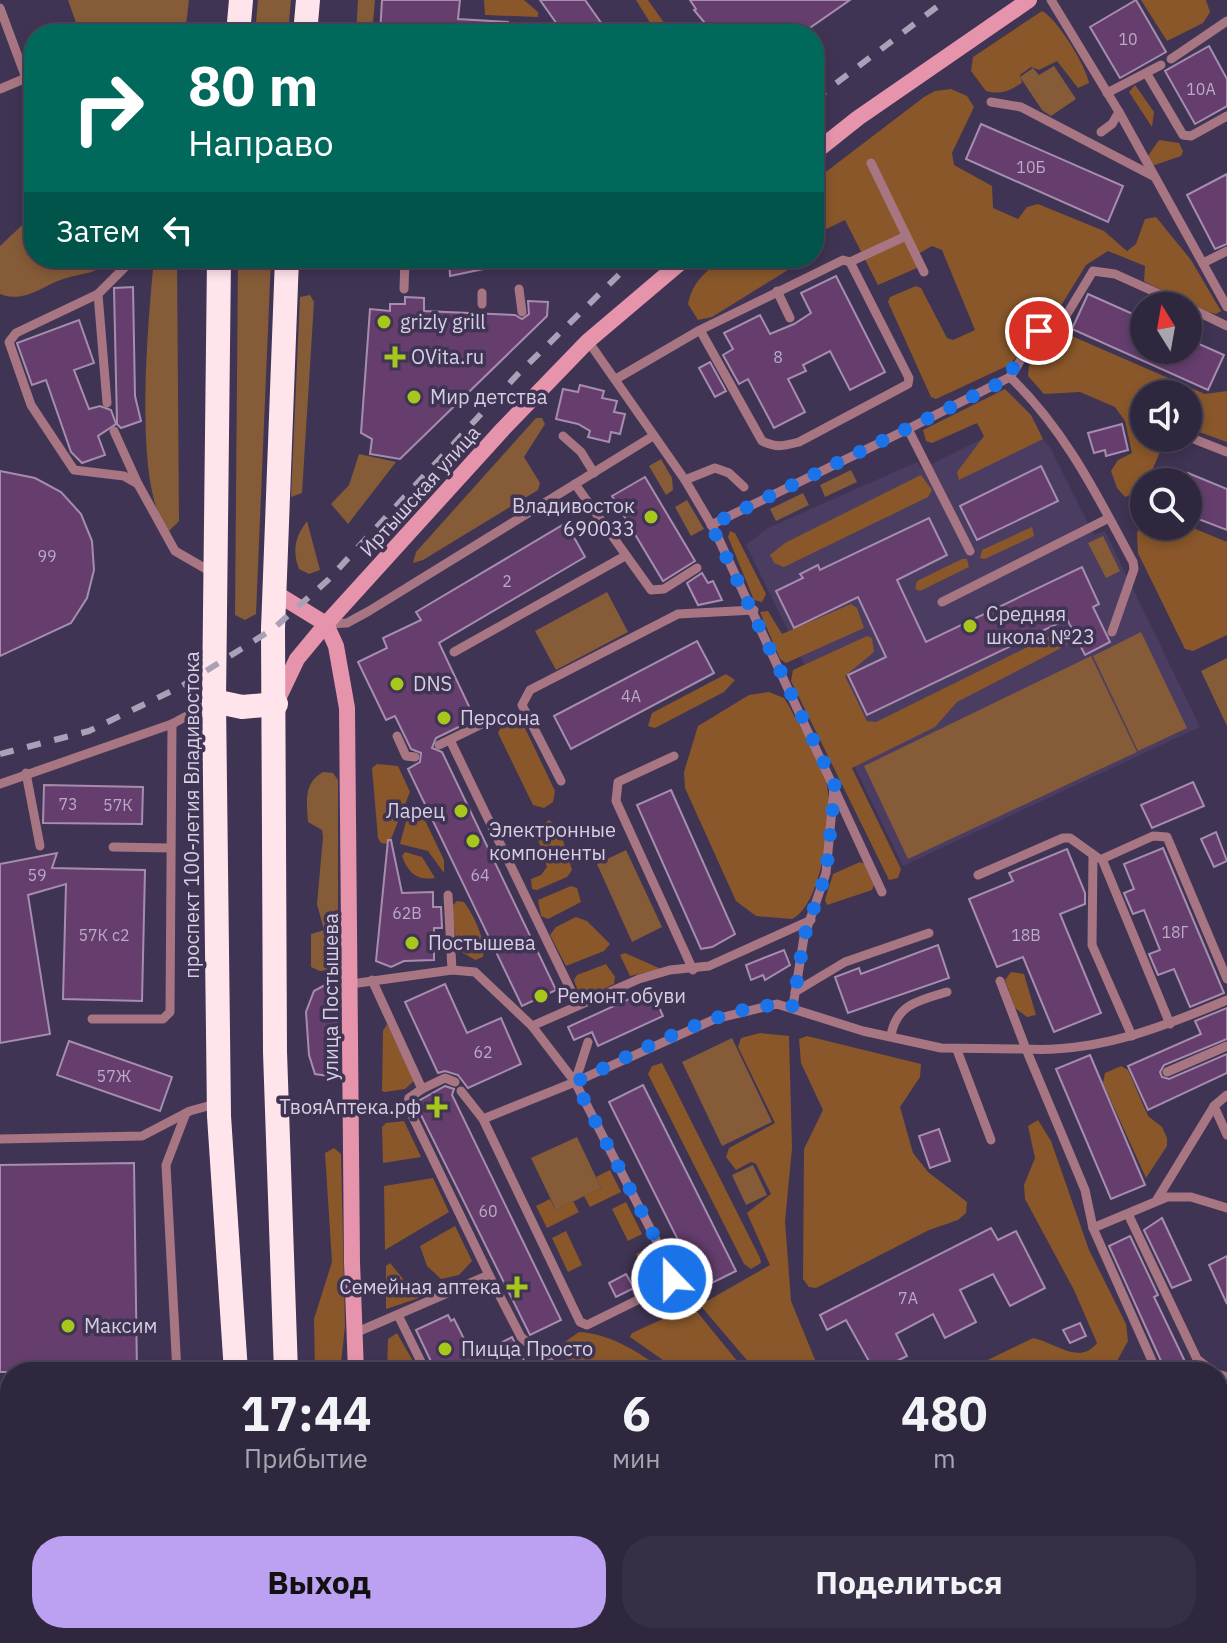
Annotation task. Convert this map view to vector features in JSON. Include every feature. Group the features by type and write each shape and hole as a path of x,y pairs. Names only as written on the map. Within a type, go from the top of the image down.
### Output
{"highway":[{"path":"239,24 241,0"},
{"path":"306,24 308,0"},
{"name":"проспект 100-летия Владивостока","path":"219,268 214,701 219,1104 235,1362"},
{"path":"286,1362 275,1052 274,592 287,268"},
{"path":"214,701 242,707 276,704"}],"main road":[{"path":"824,145 858,118 1029,0"},
{"name":"Иртышская улица","path":"276,704 297,659 326,624 588,341 674,268"},
{"path":"274,592 326,624"},
{"name":"улица Постышева","path":"326,624 336,646 347,708 356,1362"}],"lane":[{"path":"1051,0 1119,112 1227,307"},
{"path":"0,8 24,62"},
{"path":"1171,59 1227,21"},
{"path":"1107,93 1161,65"},
{"path":"1147,74 1183,135 1191,136 1227,116"},
{"path":"0,89 24,79"},
{"path":"991,102 1021,107 1153,176"},
{"path":"1101,132 1112,124 1119,112"},
{"path":"871,163 924,272"},
{"path":"824,267 834,262 850,262 906,236"},
{"path":"1203,263 1227,251"},
{"path":"700,330 762,441 781,447 799,442 908,384 850,262"},
{"path":"124,268 98,294 16,333 9,342 31,405 74,470 124,476 138,484"},
{"path":"404,289 405,268"},
{"path":"616,379 700,330 822,268"},
{"path":"711,525 1010,377 1039,331 1067,314 1093,271 1115,274 1154,292"},
{"path":"519,289 522,312"},
{"path":"777,291 790,318"},
{"path":"482,293 482,304"},
{"path":"98,294 107,403"},
{"path":"1202,314 1227,326"},
{"path":"588,341 685,480 711,525 754,610 882,892"},
{"path":"1010,377 1053,423 1109,518 1134,569 1112,632"},
{"path":"908,429 970,551"},
{"path":"114,431 138,484 175,551 216,575"},
{"path":"563,436 581,452 594,473"},
{"path":"326,624 347,623 369,611 653,436"},
{"path":"1202,442 1227,452"},
{"path":"685,480 715,468 729,473 744,487"},
{"path":"575,484 645,584 655,592 697,568"},
{"path":"942,602 1109,518"},
{"path":"454,652 625,556"},
{"path":"561,781 522,705 530,690 678,614 754,610"},
{"path":"0,784 172,724 214,701"},
{"path":"439,745 488,721"},
{"path":"92,1019 163,1019 170,1012 172,724"},
{"path":"397,736 406,756 415,757"},
{"path":"450,740 578,1005"},
{"path":"674,756 618,782 615,790 616,801 693,970"},
{"path":"26,773 40,846"},
{"path":"793,1006 804,937 826,873 835,786"},
{"path":"1097,857 1153,836 1167,837 1227,979"},
{"path":"978,875 1063,838 1076,842 1097,857 1170,1024"},
{"path":"113,847 170,848"},
{"path":"1097,857 1092,945 1132,1036"},
{"path":"448,895 452,970"},
{"path":"532,1026 660,973 693,970 811,920"},
{"path":"795,992 845,962 929,933"},
{"path":"351,984 452,970 475,972 532,1026 575,1082 673,1273 670,1284 593,1324 580,1322 483,1119 461,1091"},
{"path":"372,980 422,1089"},
{"path":"1000,981 1085,1190 1093,1228 1153,1362"},
{"path":"891,1036 900,1012 909,1005 947,992"},
{"path":"483,1119 738,1010 777,1004 793,1006 838,1024 957,1050 1026,1049 1074,1048 1132,1036 1227,1000"},
{"path":"575,1082 588,1042"},
{"path":"1167,1072 1227,1046"},
{"path":"957,1050 991,1140"},
{"path":"455,1082 445,1078 422,1089 409,1098 407,1105 521,1337 550,1362"},
{"path":"1156,1201 1214,1106 1227,1095"},
{"path":"0,1139 142,1136 186,1113 219,1104"},
{"path":"1214,1106 1227,1135"},
{"path":"176,1362 166,1165 186,1113"},
{"path":"1093,1228 1129,1216 1156,1201 1187,1197 1227,1208"},
{"path":"1129,1216 1201,1362"},
{"path":"355,1333 489,1275"},
{"path":"398,1315 421,1362"}],"shaded area":[{"path":"68,0 189,0 186,24 76,24"},
{"path":"258,0 291,0 289,24 256,24"},
{"path":"358,0 375,0 373,24 357,24"},
{"path":"484,0 524,0 538,12 538,17 485,15"},
{"path":"636,0 648,0 665,24 651,24"},
{"path":"1141,0 1206,0 1210,12 1203,23 1167,41"},
{"path":"1042,11 1070,43 1089,83 1078,88 1057,61 1039,70 1031,67 1020,75 1022,83 1009,90 996,93 986,91 971,71 973,57"},
{"path":"1054,66 1076,99 1051,116 1042,110 1020,77 1033,68 1039,75"},
{"path":"1135,85 1154,112 1152,127 1129,92"},
{"path":"951,89 967,96 974,107 952,153 954,165 992,186 993,208 1018,219 1027,207 1038,204 1104,231 1127,251 1136,244 1145,219 1156,217 1191,260 1221,311 1216,314 1202,309 1202,292 1166,292 1149,284 1144,281 1145,266 1108,251 1086,265 1059,309 1035,323 1017,357 1007,366 936,399 931,397 888,302 890,297 916,286 921,288 947,338 953,340 975,330 942,250 932,246 916,255 917,268 878,285 845,220 824,230 824,173 935,91"},
{"path":"1159,140 1179,143 1183,151 1181,156 1152,166 1148,156"},
{"path":"24,223 24,268 99,268 26,295 0,294 0,246"},
{"path":"153,268 177,268 179,521 169,531 157,510 150,479 146,442 147,358"},
{"path":"238,268 271,268 256,614 245,620 235,615"},
{"path":"711,268 791,268 712,317 698,320 688,304 700,278"},
{"path":"310,295 314,302 302,493 291,497 300,297"},
{"path":"1058,330 1130,364 1173,380 1130,380 1130,444 1125,421 1115,407 1080,392 1044,394 1028,376 1029,365 1046,334"},
{"path":"1005,389 1031,415 1043,439 959,480 957,472 984,436 977,423 932,443 926,441 923,430"},
{"path":"1227,391 1227,442 1202,433 1202,393"},
{"name":"Средняя школа №23","path":"1026,417 1051,449 1094,535 1105,531 1200,727 903,866 746,545 768,528 917,462 922,469"},
{"path":"536,418 542,418 545,424 524,457 540,483 538,490 423,560 413,563 416,552"},
{"path":"1160,452 1153,468 1130,468 1130,495 1125,497 1117,488 1111,471 1118,460 1132,453"},
{"path":"359,454 396,462 348,524 331,504 349,485"},
{"path":"661,459 672,478 673,490 666,495 649,466"},
{"path":"851,470 857,482 825,497 820,485"},
{"path":"921,475 932,490 928,497 784,567 774,563 770,555 785,543"},
{"path":"803,493 809,505 776,521 770,509"},
{"path":"687,500 704,529 691,536 675,507"},
{"path":"307,521 320,570 309,574 299,569 295,550 297,538"},
{"path":"1032,527 1034,536 985,559 980,558 982,550"},
{"path":"730,531 735,533 766,594 762,602 754,600 728,537"},
{"path":"1202,532 1227,542 1227,635 1193,651 1185,649 1138,553 1137,540 1202,540"},
{"path":"1103,536 1120,571 1106,578 1088,543"},
{"path":"967,559 969,567 920,591 915,589 917,581"},
{"path":"607,592 628,632 556,670 535,631"},
{"path":"851,604 857,608 864,628 786,663 780,659 760,612 768,611 782,634"},
{"path":"1060,631 1065,634 1067,645 957,702 935,727 852,768 901,869 898,878 889,880 791,681 793,670 867,636 872,638 874,652 845,676 867,721 876,722"},
{"path":"1141,632 1187,728 1138,751 1093,656"},
{"path":"1091,656 1137,752 908,859 864,766"},
{"path":"1227,658 1227,726 1201,671"},
{"path":"726,674 735,680 724,692 655,728 648,726 652,713"},
{"path":"769,692 784,698 816,755 827,786 828,818 818,879 802,911 792,919 756,916 736,901 685,788 684,772 698,726 749,695"},
{"path":"516,719 523,724 555,791 553,802 544,808 533,805 498,733 503,723"},
{"path":"377,764 398,766 410,792 389,844 381,843 378,838 372,768"},
{"path":"323,772 333,773 338,780 338,958 333,970 320,971 311,967 311,934 324,930 317,904 323,837 322,830 308,822 307,800 309,787"},
{"path":"415,808 420,810 444,860 444,873 428,851 400,844 408,814"},
{"path":"549,820 559,827 572,870 567,877 537,890 532,889 531,879 541,875 547,867 535,830"},
{"path":"626,850 662,927 632,942 597,864"},
{"path":"405,852 422,857 435,878 414,874 402,856"},
{"path":"860,862 865,864 874,885 872,890 827,905 825,900 833,874"},
{"path":"571,886 577,888 581,902 548,919 541,916 538,900"},
{"path":"457,901 464,902 475,921 483,944 483,957 475,960 457,949 452,906"},
{"path":"576,917 587,921 610,944 604,951 566,966 550,935 556,927"},
{"path":"625,953 660,969 630,976 620,955"},
{"path":"606,964 615,977 614,984 588,996 579,994 574,980 577,975"},
{"path":"1011,972 1024,974 1036,1015 1027,1017 1015,1008 1005,980"},
{"path":"387,1024 414,1081 405,1089 385,1092 382,1091 383,1031"},
{"path":"760,1033 789,1036 792,1148 785,1221 791,1301 816,1362 748,1362 700,1305 770,1265 747,1213 771,1194 756,1164 751,1162 736,1170 726,1157 729,1148 775,1123 738,1047 741,1038"},
{"path":"807,1036 921,1064 920,1077 900,1107 913,1153 928,1172 967,1202 966,1213 958,1220 929,1230 816,1288 809,1287 803,1279 804,1149 823,1110 801,1063 799,1039"},
{"path":"732,1038 772,1122 722,1146 682,1062"},
{"path":"662,1063 760,1258 761,1263 751,1269 744,1264 648,1074 652,1066"},
{"path":"1121,1066 1128,1070 1148,1116 1162,1127 1167,1138 1167,1146 1146,1178 1103,1083 1105,1073"},
{"path":"1038,1120 1051,1141 1089,1250 1126,1324 1128,1341 1116,1362 984,1362 1033,1338 1075,1353 1090,1350 1097,1343 1074,1290 1025,1199 1024,1185 1035,1158 1028,1126"},
{"path":"404,1121 421,1157 383,1163 382,1127 386,1123"},
{"path":"577,1137 601,1188 556,1210 531,1158"},
{"path":"334,1148 341,1154 345,1326 341,1362 315,1362 314,1319 332,1262 325,1153"},
{"path":"753,1165 767,1195 746,1205 732,1175"},
{"path":"610,1170 621,1192 590,1207 584,1196 601,1188 596,1177"},
{"path":"433,1178 449,1212 385,1250 384,1186"},
{"path":"550,1199 556,1210 573,1201 579,1212 547,1228 536,1206"},
{"path":"626,1202 642,1234 628,1241 612,1209"},
{"path":"455,1226 472,1261 459,1275 441,1279 427,1266 420,1246"},
{"path":"566,1231 582,1265 568,1272 552,1238"},
{"path":"649,1247 665,1277 652,1283 636,1254"},
{"path":"390,1263 419,1298 386,1309 386,1266"},
{"path":"691,1306 738,1362 666,1362 630,1337 632,1333"},
{"path":"579,1332 603,1336 651,1362 570,1362 555,1349"},
{"path":"397,1333 413,1362 387,1362 388,1339"}],"building":[{"path":"382,0 460,0 458,19 508,22 508,24 381,24"},
{"path":"540,0 585,0 602,24 557,24"},
{"path":"690,0 850,0 815,24 706,24"},
{"path":"1136,0 1166,52 1120,78 1090,27"},
{"path":"1209,46 1227,79 1227,106 1195,124 1165,71"},
{"path":"981,124 1123,186 1108,222 966,159"},
{"path":"1227,174 1227,244 1215,249 1187,195"},
{"path":"450,268 489,268 450,276"},
{"path":"836,276 885,372 850,390 830,351 803,365 806,371 788,379 805,412 774,428 748,379 739,384 723,355 733,349 724,333 760,315 770,334 794,324 811,313 801,293"},
{"path":"133,287 135,396 141,421 121,428 117,424 114,288"},
{"path":"1088,294 1130,313 1130,355 1072,329"},
{"name":"Мир детства","path":"405,297 424,298 424,311 515,315 522,319 529,314 528,301 548,302 547,316 400,459 370,454 372,439 361,433 370,309 390,311 390,304 405,304"},
{"path":"79,320 94,363 74,370 89,409 100,406 111,410 116,424 98,436 105,455 82,463 71,452 46,380 32,385 17,343"},
{"path":"1202,345 1224,355 1208,390 1202,387 1202,380 1186,380 1150,364 1202,364"},
{"path":"710,362 726,391 715,397 699,368"},
{"path":"580,385 604,391 602,398 617,401 614,412 625,414 620,434 611,432 609,442 588,437 590,431 578,424 556,419 563,389 578,392"},
{"path":"1122,424 1128,450 1106,456 1105,450 1094,453 1088,433"},
{"path":"1041,466 1058,501 977,540 960,506"},
{"path":"0,471 35,478 61,492 81,514 92,541 94,570 87,598 71,623 0,656"},
{"path":"645,477 695,561 663,581 612,496"},
{"path":"1202,479 1227,489 1227,530 1202,520"},
{"path":"929,518 947,555 897,580 926,642 1082,567 1099,604 1093,607 1110,642 1085,655 1067,619 867,715 848,675 886,657 858,597 794,628 776,591 803,578 800,574 818,565 820,570"},
{"path":"566,523 585,557 439,643 475,719 436,738 432,748 442,752 556,990 522,1006 408,769 420,762 421,753 411,749 395,716 386,720 358,662 387,648 383,638 421,620 416,612"},
{"path":"702,573 708,583 713,581 722,600 698,605 687,583"},
{"path":"697,641 714,673 571,749 554,716"},
{"path":"1193,782 1204,806 1152,828 1141,805"},
{"path":"44,785 143,787 142,824 43,823"},
{"path":"671,790 735,934 712,947 701,949 637,805"},
{"path":"1216,832 1227,861 1214,867 1201,839"},
{"path":"388,840 391,840 402,893 433,892 433,907 441,907 442,928 434,928 434,960 404,961 391,967 376,961"},
{"path":"1163,848 1224,993 1190,1007 1174,969 1158,975 1149,954 1160,950 1144,910 1133,914 1124,893 1134,889 1124,864"},
{"path":"1067,849 1085,893 1085,904 1060,914 1101,1013 1054,1032 1023,957 997,967 969,899 1013,881 1009,873"},
{"path":"57,853 52,868 145,870 142,1001 63,999 66,884 28,895 50,1034 0,1043 0,864"},
{"path":"938,945 949,978 848,1013 835,977 859,968 861,974"},
{"path":"784,950 790,965 765,980 763,975 751,980 746,965"},
{"path":"336,979 336,1077 315,1074 309,1055 306,1012 314,991"},
{"path":"445,984 467,1033 501,1018 521,1064 468,1088 458,1075 445,1071 438,1073 405,1002"},
{"path":"651,989 663,1016 598,1046 592,1032 574,1040 568,1027"},
{"path":"1227,1008 1227,1039 1164,1065 1160,1072 1162,1077 1169,1079 1227,1054 1227,1073 1148,1110 1128,1066 1201,1034 1195,1021"},
{"path":"69,1041 172,1077 160,1111 57,1075"},
{"path":"1090,1055 1145,1185 1111,1199 1056,1069"},
{"path":"643,1085 736,1271 702,1288 609,1102"},
{"path":"445,1086 454,1089 452,1095 561,1320 530,1335 415,1103"},
{"path":"939,1129 950,1161 930,1168 919,1136"},
{"name":"Максим","path":"134,1163 137,1362 0,1362 0,1165"},
{"path":"1162,1218 1191,1280 1172,1288 1144,1230"},
{"path":"991,1228 998,1240 1016,1231 1045,1288 1010,1306 993,1274 960,1290 976,1322 945,1338 933,1314 896,1334 907,1356 895,1362 869,1362 846,1320 827,1330 820,1315"},
{"path":"1130,1236 1158,1295 1154,1297 1185,1362 1161,1362 1109,1246"},
{"path":"1227,1256 1227,1304 1209,1265"},
{"path":"626,1274 634,1288 616,1297 609,1283"},
{"path":"448,1315 451,1321 454,1319 473,1357 512,1337 525,1362 431,1362 416,1330"},
{"path":"1080,1323 1086,1336 1070,1343 1063,1330"}],"railway":[{"path":"824,92 946,0"},
{"path":"0,754 89,731 182,686 273,629 328,580 517,375 626,268"}],"place":[{"name":"grizly grill","path":"384,322"},
{"name":"OVita.ru","path":"395,357"},
{"name":"Мир детства","path":"414,397"},
{"name":"Владивосток 690033","path":"651,517"},
{"name":"Средняя школа №23","path":"970,626"},
{"name":"DNS","path":"397,684"},
{"name":"Персона","path":"444,718"},
{"name":"Ларец","path":"461,811"},
{"name":"Электронные компоненты","path":"473,841"},
{"name":"Постышева","path":"412,943"},
{"name":"Ремонт обуви","path":"541,996"},
{"name":"ТвояАптека.рф","path":"437,1107"},
{"name":"Семейная аптека","path":"517,1287"},
{"name":"Максим","path":"68,1326"},
{"name":"Пицца Просто","path":"445,1349"}],"route":[{"path":"672,1279 673,1273 575,1082 738,1010 762,1005 793,1006 801,948 826,873 835,786 711,525 1004,381 1010,377 1039,331"}]}
